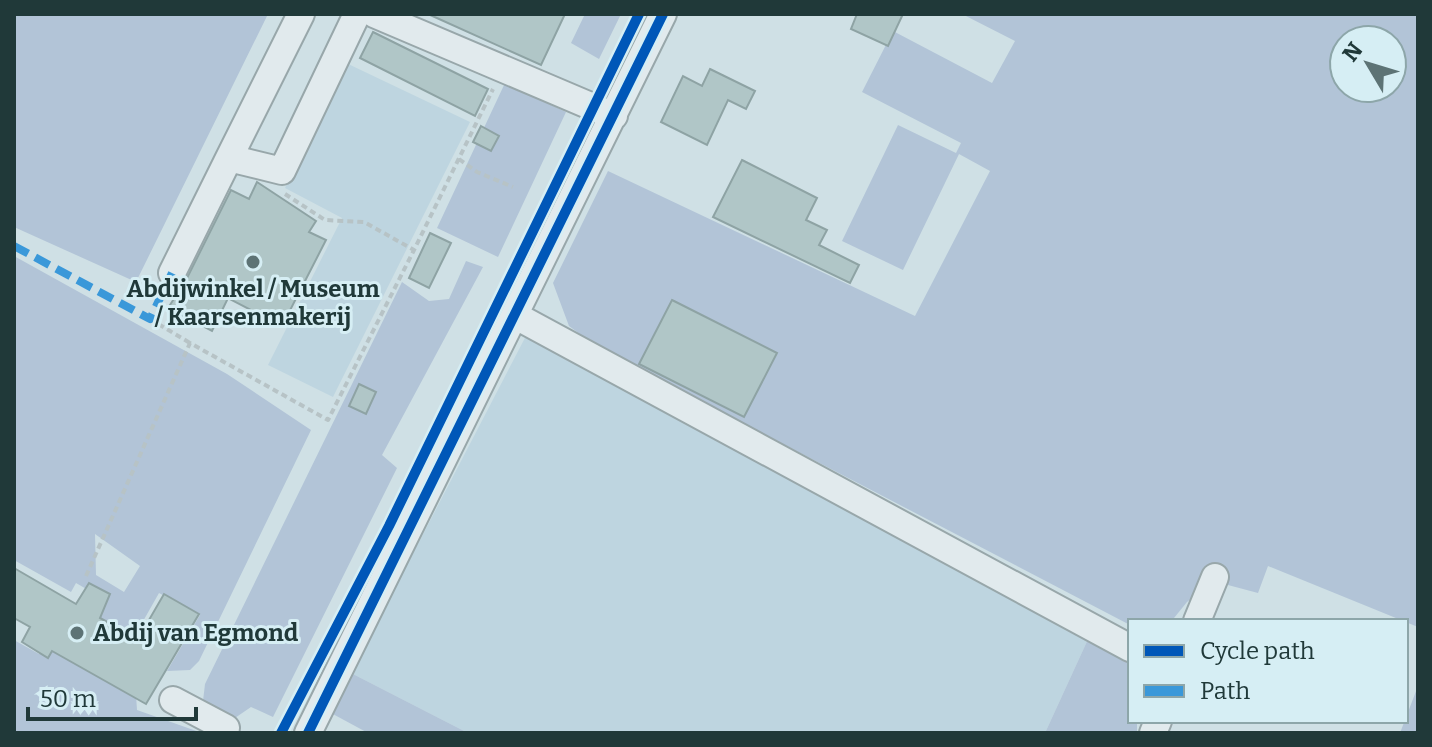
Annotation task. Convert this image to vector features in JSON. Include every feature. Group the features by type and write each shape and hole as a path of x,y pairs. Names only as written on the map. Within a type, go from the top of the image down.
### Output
{"street":[{"path":"172,273 301,14"},
{"path":"229,158 282,171 357,14"},
{"path":"374,14 614,116"},
{"path":"308,733 663,14"},
{"path":"516,316 1128,647"},
{"path":"1198,619 1215,577"},
{"path":"173,700 226,728"}],"path":[{"path":"150,319 328,420 503,68"},
{"path":"459,158 477,172 513,187"},
{"path":"267,168 262,179 325,220 364,222 414,250"},
{"path":"86,576 190,343"}],"shaded area":[{"path":"14,14 268,14 136,282 14,227"},
{"path":"585,14 621,14 599,59 571,43"},
{"path":"962,14 1418,14 1418,627 1408,623 1408,619 1398,619 1268,566 1258,593 1213,581 1187,602 1174,618 1128,619 1128,624 599,348 569,326 553,283 608,171 915,316 990,171 959,154 903,270 842,241 898,125 956,153 961,143 862,92 893,31 992,83 1015,41"},
{"path":"344,62 470,122 333,397 268,365 342,218 285,188"},
{"path":"505,83 566,112 498,257 437,228"},
{"path":"14,256 227,374 311,430 199,661 190,670 167,671 200,615 159,593 133,639 92,617 102,598 76,583 71,592 14,560","holes":["95,534 140,566 124,592 96,575"]},
{"path":"466,261 483,267 382,455 397,468 273,717 251,707 232,720 211,711 203,701 205,684 402,282 429,301 449,299"},
{"path":"527,334 1089,637 1045,733 468,733 351,673"},
{"path":"1089,637 1118,652 1128,666 1128,723 1137,723 1137,733 1045,733"},
{"path":"14,640 39,654 45,644 136,695 137,710 202,733 14,733"},
{"path":"351,673 468,733 368,733 331,713"},
{"path":"1418,686 1418,733 1400,733 1404,723 1408,723 1408,712"}],"building":[{"path":"428,14 565,14 541,65"},
{"path":"857,14 903,14 888,46 851,29"},
{"path":"373,32 488,89 475,116 360,58"},
{"path":"710,69 755,91 746,109 728,100 707,145 661,122 683,76 702,86"},
{"path":"481,126 499,136 491,151 473,142"},
{"path":"742,160 817,198 806,220 827,230 819,245 859,265 850,283 713,217"},
{"name":"Abdijwinkel / Museum / Kaarsenmakerij","path":"257,182 316,221 309,232 326,240 282,326 228,298 212,331 168,308 186,280 231,190 249,199"},
{"path":"430,233 451,243 429,288 409,278"},
{"path":"672,300 777,353 744,417 639,364"},
{"path":"359,384 376,392 366,414 349,406"},
{"name":"Abdij van Egmond","path":"14,568 76,604 89,583 110,594 100,618 138,639 164,594 199,614 146,704 52,651 48,658 22,642 30,627 14,618"}],"marked path":[{"path":"14,246 150,319 172,273"}],"cycle path":[{"path":"281,733 389,526 639,14"},
{"path":"308,733 663,14"}],"place":[{"name":"Abdijwinkel / Museum / Kaarsenmakerij","path":"253,262"},
{"name":"Abdij van Egmond","path":"77,633"}]}
